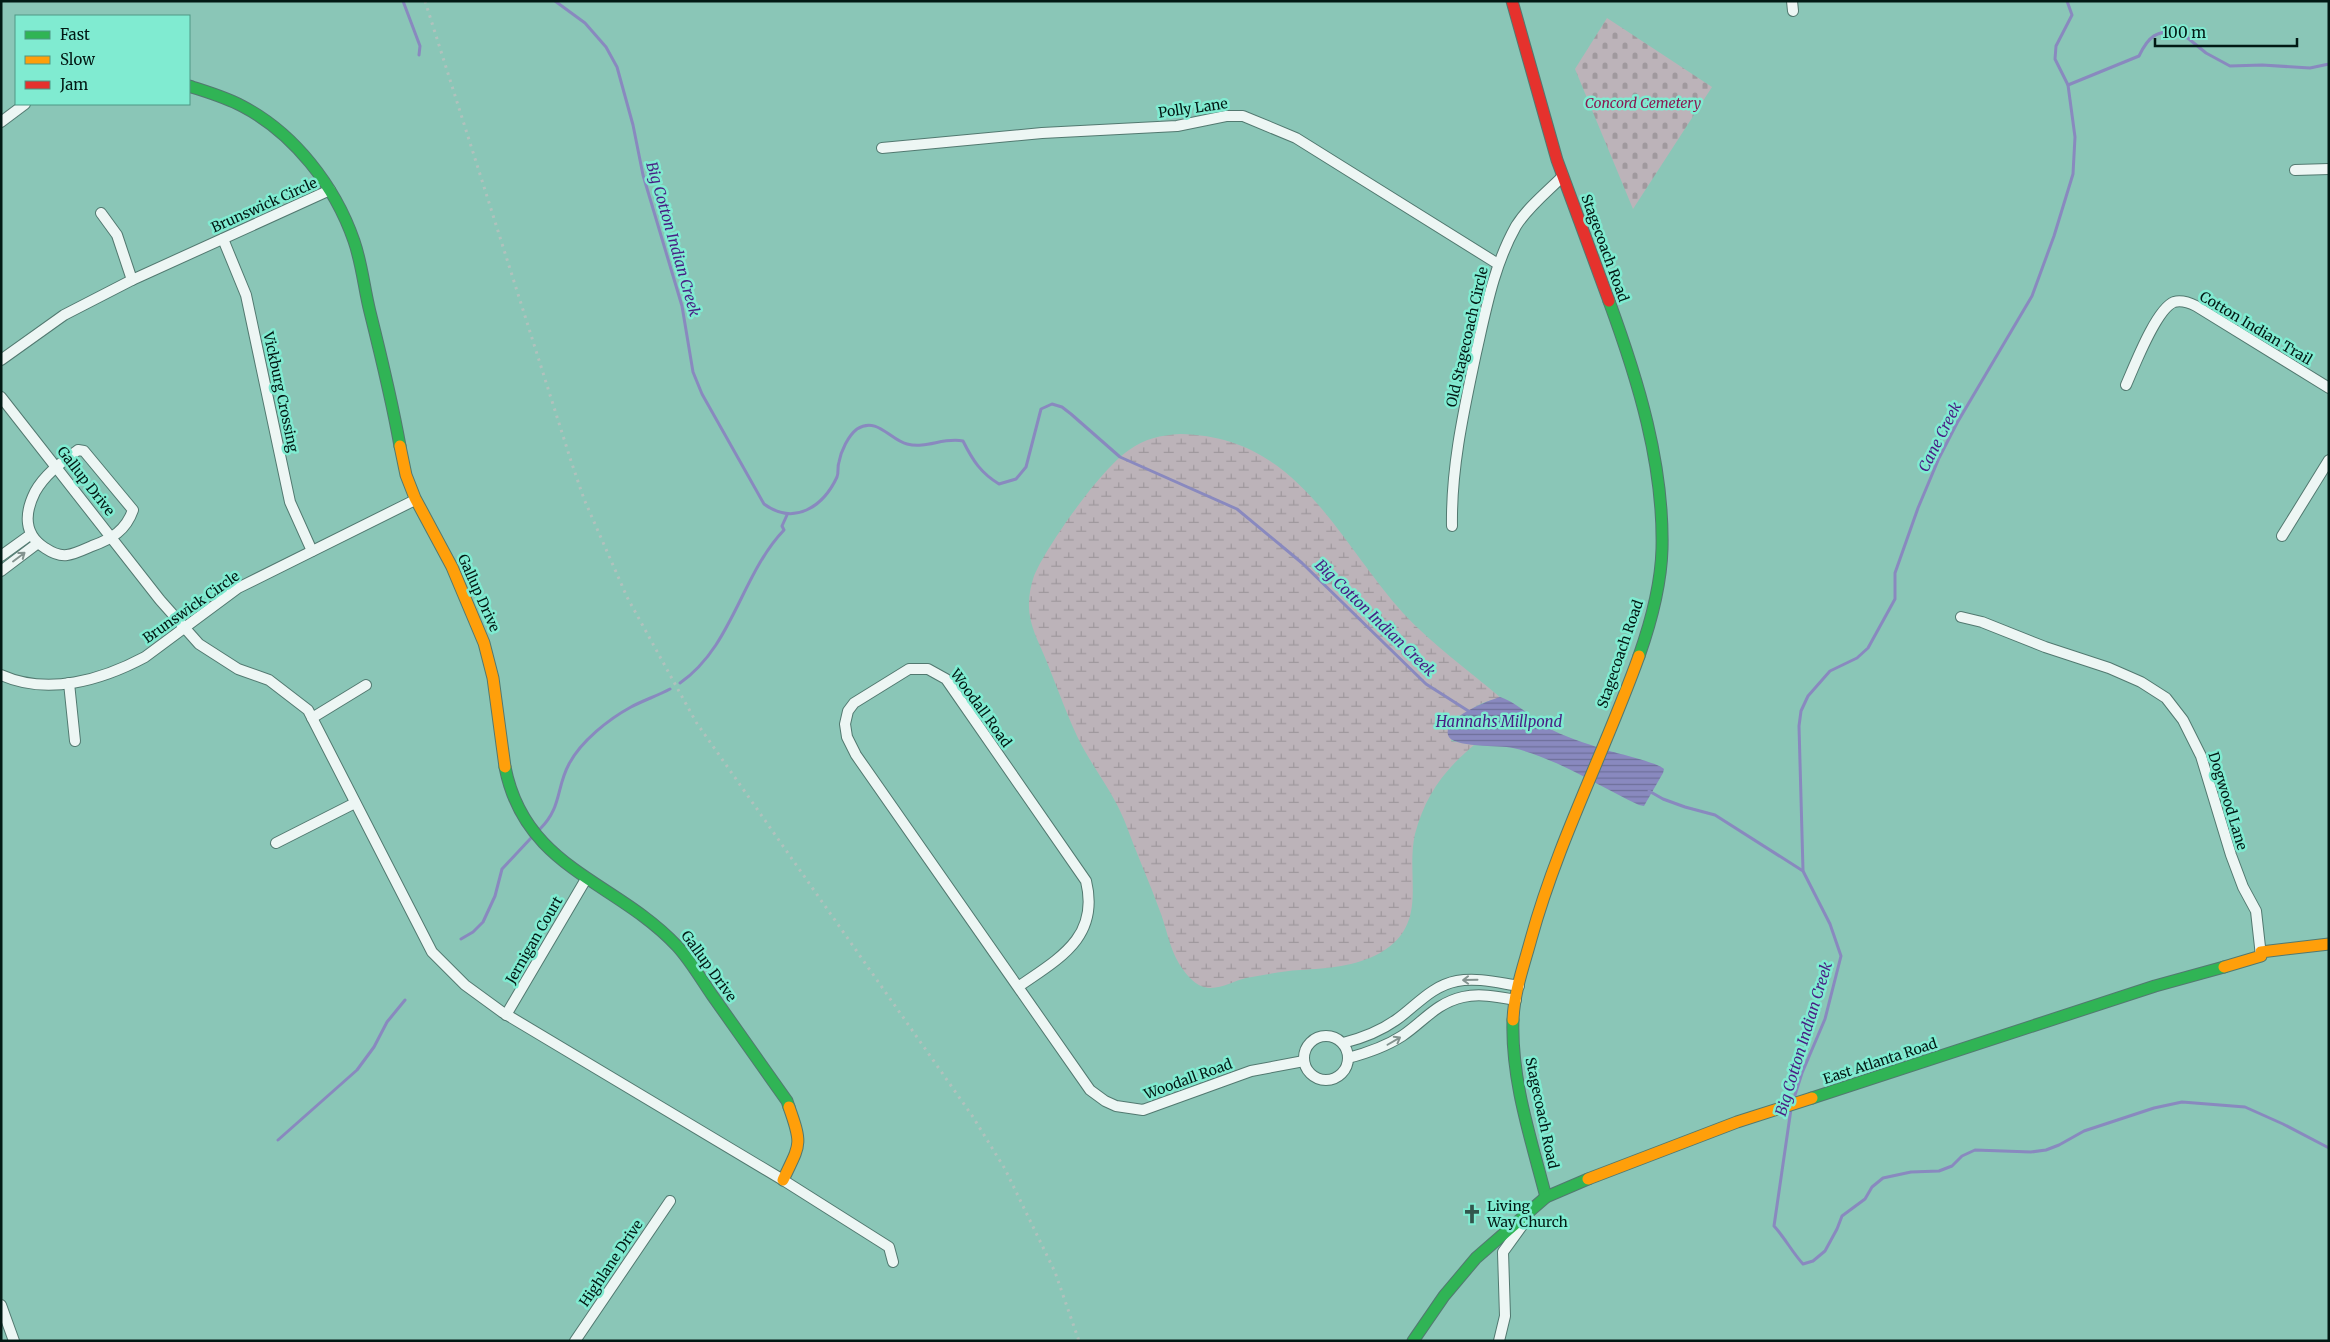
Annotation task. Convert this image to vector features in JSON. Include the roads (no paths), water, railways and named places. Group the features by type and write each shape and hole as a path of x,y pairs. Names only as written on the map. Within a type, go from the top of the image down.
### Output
{"street":[{"name":"Stagecoach Road","path":"1512,1 1563,176 1616,323 1649,428 1659,495 1662,550 1656,596 1632,675 1538,908 1516,1000 1512,1023 1515,1072 1546,1197"},
{"name":"Gallup Drive","path":"190,86 216,93 252,110 286,135 315,167 330,190 351,233 410,490 437,536 483,635 492,671 502,761 520,812 531,831 545,846 586,879 662,929 678,947 787,1102 798,1132 799,1146 783,1180"},
{"path":"1,122 24,105"},
{"name":"Polly Lane","path":"882,148 1042,133 1177,126 1226,116 1243,116 1296,138 1498,264"},
{"path":"2295,170 2329,170"},
{"name":"Old Stagecoach Circle","path":"1452,526 1451,506 1458,442 1480,333 1498,264 1516,226 1529,209 1563,176"},
{"name":"Brunswick Circle","path":"1,360 64,315 132,280 330,190"},
{"path":"101,213 117,235 132,280"},
{"name":"Vickburg Crossing","path":"223,238 246,295 290,502 312,551"},
{"name":"Cotton Indian Trail","path":"2126,385 2144,343 2165,308 2175,302 2180,302 2196,306 2329,388"},
{"name":"Gallup Drive","path":"1,397 183,628 199,644 238,668 269,680 308,710 432,952 465,985 506,1015 783,1180 889,1246 893,1262"},
{"path":"78,450 84,451 133,510 128,523 112,539 67,555 51,552 38,544 30,535 27,520 32,500 40,484 55,467 78,450"},
{"path":"2282,536 2329,460"},
{"name":"Brunswick Circle","path":"1,675 16,682 37,685 80,683 132,664 238,588 415,500"},
{"path":"1,556 30,535"},
{"path":"1,571 38,544"},
{"name":"Dogwood Lane","path":"1961,617 1982,622 2046,647 2109,668 2141,682 2166,698 2183,720 2201,756 2231,855 2243,887 2256,911 2261,956"},
{"name":"Woodall Road","path":"1018,987 1064,955 1075,944 1087,916 1089,898 1086,881 946,679 928,669 909,669 854,703 846,716 847,737 856,755 1018,987 1090,1090 1104,1101 1121,1108 1150,1109 1248,1072 1304,1061"},
{"path":"70,683 75,741"},
{"path":"312,718 366,685"},
{"path":"276,843 355,803"},
{"name":"Jernigan Court","path":"506,1015 586,879"},
{"name":"East Atlanta Road","path":"1413,1341 1444,1296 1476,1258 1546,1197 1605,1172 1737,1122 2155,986 2261,956 2261,952 2329,944"},
{"path":"1343,1043 1380,1030 1429,993 1451,983 1466,980 1482,980 1519,986"},
{"path":"1348,1058 1391,1043 1408,1032 1436,1007 1450,1001 1473,996 1516,1000"},
{"path":"1328,1035 1343,1043 1348,1058 1342,1073 1328,1080 1312,1075 1304,1061 1306,1049 1316,1038 1328,1035"},
{"path":"1499,1341 1505,1316 1504,1252 1518,1229 1546,1197"},
{"name":"Highlane Drive","path":"576,1341 670,1201"},
{"path":"1,1305 14,1341"}],"water":[{"name":"Hannahs Millpond","path":"1500,697 1513,703 1545,726 1575,740 1646,761 1664,769 1644,806 1624,798 1545,758 1513,748 1466,744 1451,739 1448,735 1448,729 1452,722 1467,711"}],"waterway":[{"path":"403,1 420,46 419,55"},
{"name":"Big Cotton Indian Creek","path":"555,1 585,23 606,47 617,67 633,125 643,175 682,306 693,372 702,394 764,504 786,513 797,513 816,505 831,488 837,477 840,458 848,440 857,429 871,425 907,444 921,445 949,440 963,441 978,466 993,480 999,484 1016,479 1026,467 1041,409 1052,404 1062,407 1071,414 1120,457 1237,509 1302,563 1426,684 1470,712"},
{"name":"Cane Creek","path":"1803,870 1799,726 1801,711 1808,696 1830,671 1857,658 1868,648 1895,599 1895,573 1918,508 1939,458 1957,423 2032,296 2054,236 2073,174 2075,137 2068,85 2055,59 2056,46 2072,15 2067,1"},
{"path":"2068,85 2139,56 2146,43 2154,36 2178,30 2206,53 2230,66 2262,65 2310,68 2329,64"},
{"path":"680,683 698,668 713,650 757,568 769,548 784,530 782,526 787,515"},
{"path":"540,829 552,813 569,764 588,739 623,712 670,689"},
{"name":"Big Cotton Indian Creek","path":"1649,791 1663,799 1715,815 1803,871 1830,924 1841,956 1825,1019 1802,1073 1794,1098"},
{"path":"461,939 473,932 483,922 495,896 502,869 531,838"},
{"path":"278,1140 357,1070 374,1047 387,1022 405,1000"},
{"name":"Big Cotton Indian Creek","path":"1791,1109 1774,1226 1803,1264 1813,1261 1825,1251 1842,1216 1865,1199 1872,1187 1883,1178 1911,1172 1939,1171 1952,1166 1962,1156 1975,1150 2031,1152 2046,1150 2084,1131 2154,1108 2182,1102 2245,1107 2329,1148"}],"railway":[{"path":"425,1 571,461 584,499 627,597 696,722 973,1117 1005,1169 1055,1272 1079,1341"}],"place":[{"name":"Living Way Church","path":"1472,1214"}],"park label":[{"name":"Concord Cemetery","path":"1643,103"}]}
